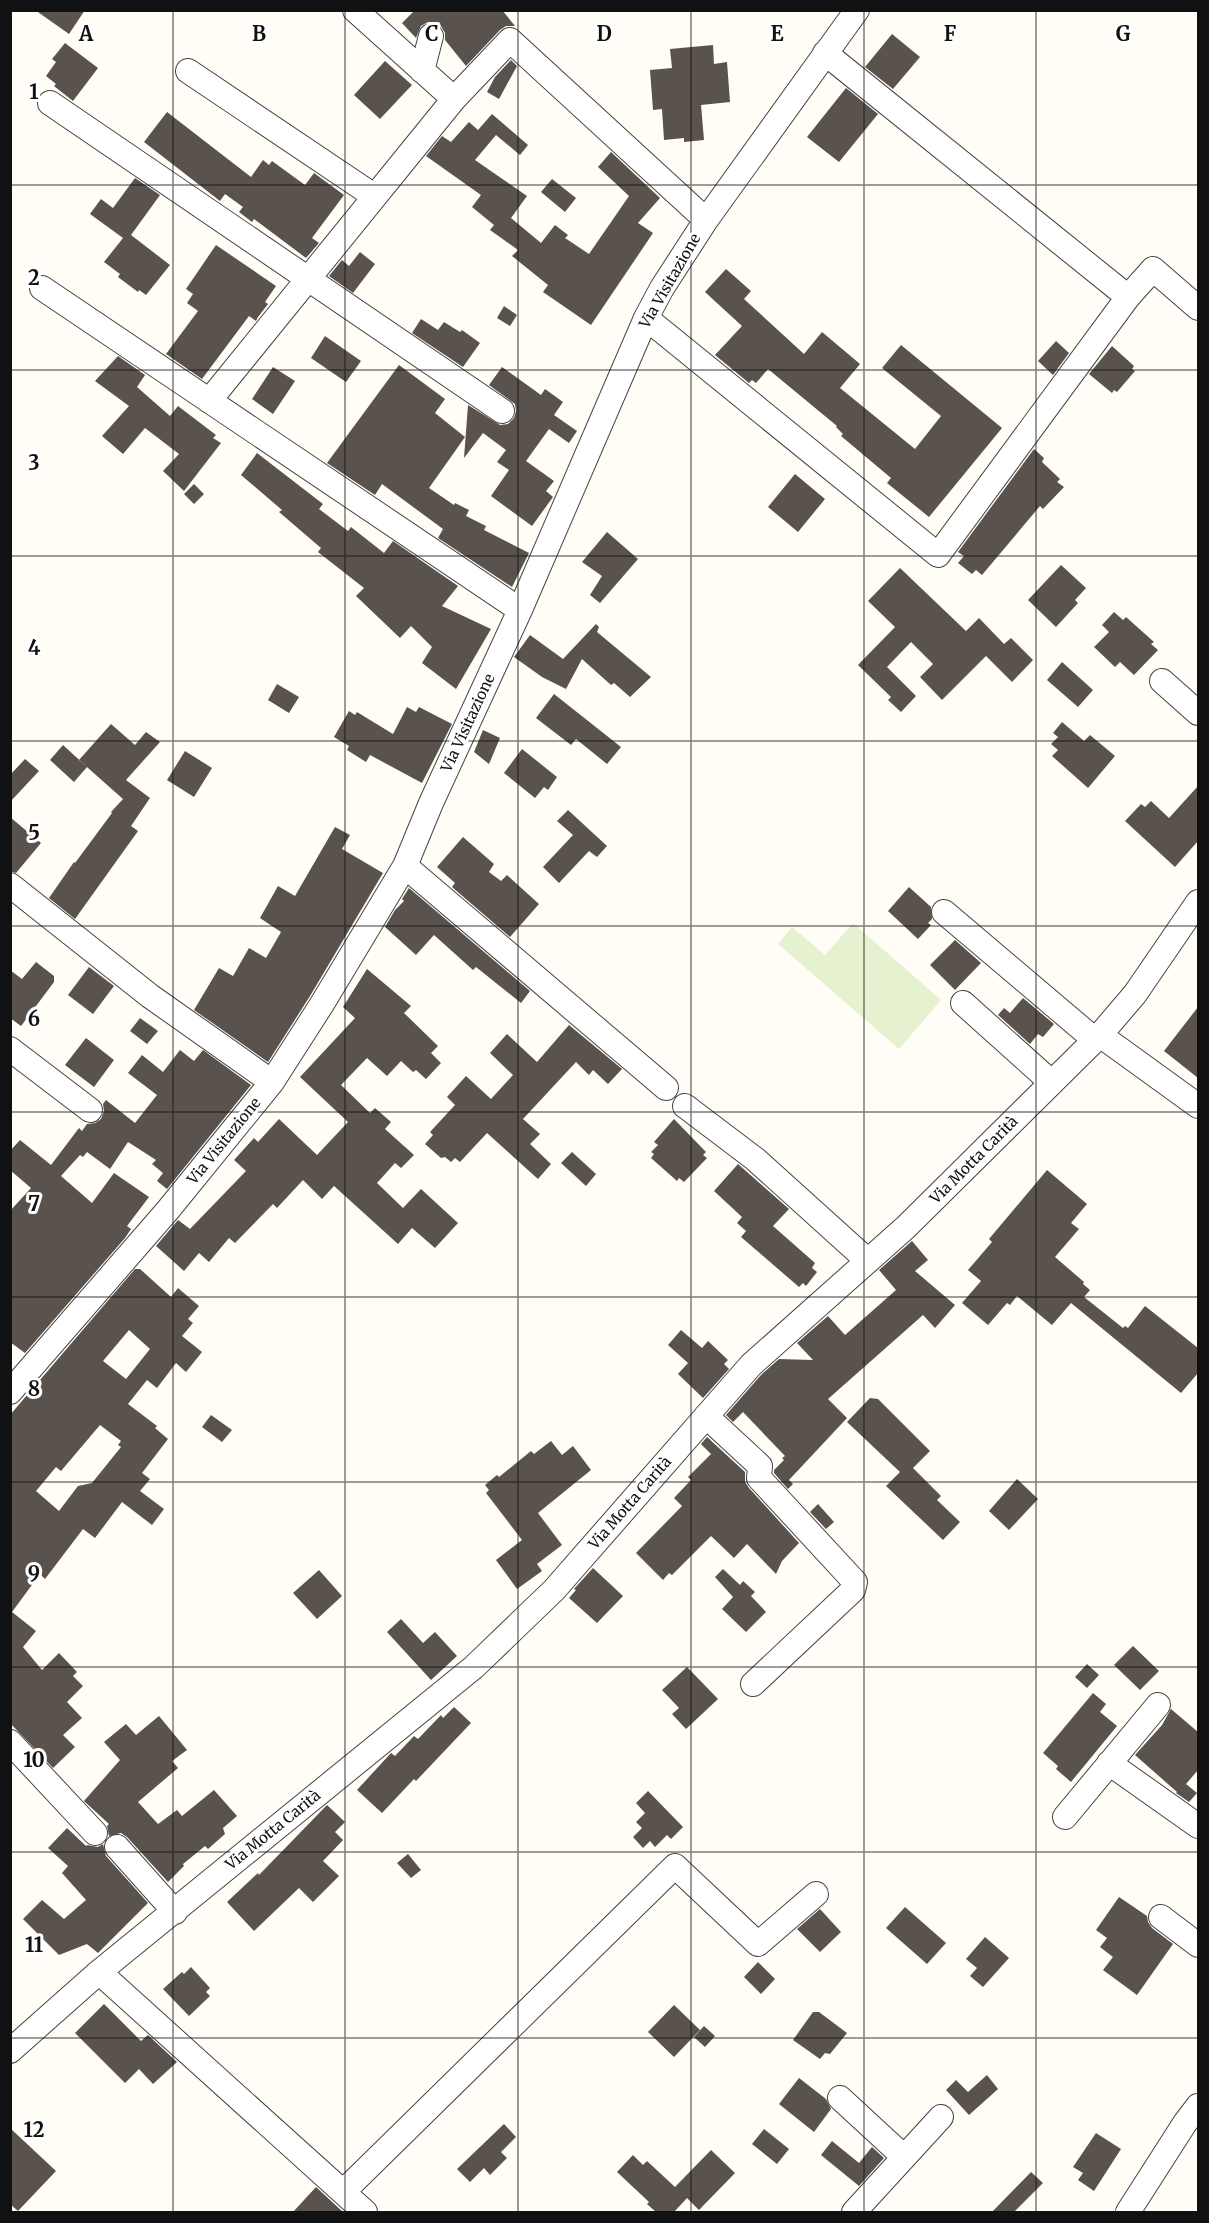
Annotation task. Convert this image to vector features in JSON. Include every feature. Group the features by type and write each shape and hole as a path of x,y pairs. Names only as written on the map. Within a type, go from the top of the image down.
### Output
{"street":[{"path":"354,10 454,99"},
{"name":"Via Visitazione","path":"10,1392 168,1210 272,1082 322,1004 405,866 431,803 520,610 646,318 662,288 706,220 857,10"},
{"path":"422,71 432,36"},
{"path":"209,401 454,99 510,40 706,220"},
{"path":"825,53 1128,297"},
{"path":"188,71 374,196"},
{"path":"50,103 502,411"},
{"path":"646,318 938,555 1128,297 1153,269 1198,308"},
{"path":"42,288 520,610"},
{"path":"1162,681 1198,712"},
{"path":"405,866 666,1088"},
{"path":"10,885 150,996 272,1082"},
{"name":"Via Motta Carità","path":"10,2051 99,1972 474,1667 554,1590 751,1365 906,1227 1098,1037 1135,994 1198,902"},
{"path":"944,912 1098,1037 1198,1106"},
{"path":"963,1003 1051,1082"},
{"path":"10,1049 90,1110"},
{"path":"685,1106 755,1160 868,1261"},
{"path":"706,1416 760,1466 759,1478 855,1582 853,1590 753,1684"},
{"path":"1065,1817 1158,1705"},
{"path":"10,1742 95,1833"},
{"path":"1109,1764 1198,1826"},
{"path":"117,1847 175,1912"},
{"path":"343,2192 675,1866 758,1944 816,1894"},
{"path":"1161,1917 1198,1945"},
{"path":"99,1972 365,2212"},
{"path":"840,2098 904,2157"},
{"path":"1128,2212 1198,2106"},
{"path":"854,2212 940,2117"}],"green space":[{"path":"853,923 941,1000 899,1049 778,944 792,927 825,955"}],"building":[{"path":"35,10 85,10 69,34"},
{"path":"415,10 502,10 515,26 506,26 500,30 466,66 445,40 445,33 441,26 435,22 428,22 421,26 416,38 402,23"},
{"path":"892,34 920,57 893,89 865,67"},
{"path":"65,43 98,68 73,101 54,86 56,84 46,76 56,62 52,59"},
{"path":"713,45 714,64 727,62 730,102 701,105 704,140 684,142 684,138 664,140 662,109 653,110 650,70 672,68 670,49"},
{"path":"511,60 517,66 499,99 487,92 495,77"},
{"path":"385,61 412,85 380,119 354,95"},
{"path":"846,88 878,114 839,162 807,137"},
{"path":"167,112 251,177 263,160 269,165 272,161 305,185 314,173 344,195 312,238 319,243 306,258 254,219 252,222 239,212 243,207 225,194 220,201 144,142"},
{"path":"492,114 528,145 520,155 496,135 475,160 527,196 511,218 541,243 555,225 568,235 565,238 589,254 629,196 598,167 611,152 660,198 638,223 653,233 591,325 543,292 548,285 512,256 518,250 490,230 494,225 472,207 481,195 426,156 442,136 451,142 469,122 478,130"},
{"path":"135,178 160,195 131,235 170,265 146,295 139,290 138,292 118,277 120,274 104,262 123,238 90,214 101,199 113,208"},
{"path":"552,179 576,198 565,212 541,192"},
{"path":"216,245 276,286 265,302 268,304 256,321 249,316 202,379 166,354 198,311 187,303 193,294 186,289"},
{"path":"360,252 375,264 353,293 329,276 342,260 349,266"},
{"path":"726,269 751,291 744,299 804,354 822,332 860,364 840,388 915,449 941,416 882,368 901,345 1002,428 929,517 887,483 891,478 841,436 843,434 837,426 768,369 756,383 752,380 749,383 715,355 742,326 705,292"},
{"path":"504,306 517,315 510,326 497,318"},
{"path":"421,319 438,330 444,322 460,332 462,330 480,343 463,367 412,333"},
{"path":"325,336 361,361 346,382 311,358"},
{"path":"1056,341 1069,353 1053,375 1038,361"},
{"path":"1112,346 1134,366 1132,369 1135,371 1117,392 1114,390 1112,393 1089,374"},
{"path":"118,356 145,375 137,387 170,416 178,406 216,435 213,438 221,443 184,491 163,471 179,454 145,428 123,454 102,436 129,406 95,381"},
{"path":"399,365 445,399 435,413 465,437 429,488 454,505 455,503 469,510 466,516 486,526 484,530 529,553 512,587 438,538 443,529 382,484 375,495 327,463"},
{"path":"273,367 295,381 273,414 252,399"},
{"path":"502,367 541,395 545,389 563,402 554,415 577,431 569,443 549,429 526,461 554,481 546,491 553,497 532,526 491,496 509,470 497,462 506,450 483,433 464,458 468,405 500,425 508,424 514,418 515,404 489,385"},
{"path":"1034,449 1044,458 1042,462 1060,479 1057,482 1064,487 1043,509 1040,506 982,575 976,570 972,574 958,563 964,556 958,552"},
{"path":"257,453 323,504 319,509 348,531 351,527 384,553 393,541 458,586 442,606 491,629 456,689 422,663 432,647 411,626 400,638 356,596 364,588 318,552 321,548 241,475"},
{"path":"795,474 825,499 798,532 768,507"},
{"path":"194,484 204,494 194,504 184,494"},
{"path":"607,532 638,559 600,603 590,595 602,576 582,562"},
{"path":"1061,565 1086,588 1075,600 1078,603 1056,627 1028,600"},
{"path":"900,568 966,631 979,618 1004,644 1011,638 1033,660 1012,682 986,656 942,700 920,677 933,664 911,642 887,667 916,696 901,712 888,700 891,697 858,665 895,627 868,601"},
{"path":"1114,612 1123,620 1126,617 1154,642 1151,644 1158,650 1134,675 1120,662 1115,667 1094,647 1109,632 1102,625"},
{"path":"596,624 599,627 597,632 651,677 630,697 614,683 611,685 582,659 566,689 542,677 514,657 530,635 563,659"},
{"path":"1062,662 1093,690 1078,707 1047,680"},
{"path":"277,684 299,697 289,713 268,700"},
{"path":"554,694 621,747 607,764 576,739 571,745 536,718"},
{"path":"407,707 416,712 419,707 452,724 422,783 370,755 366,762 347,750 349,746 334,737 349,711 355,715 357,712 393,734"},
{"path":"1062,722 1084,741 1090,735 1115,756 1088,788 1052,756 1058,750 1051,744 1058,737 1053,733"},
{"path":"111,724 135,745 146,732 160,742 126,780 150,798 131,826 138,831 75,919 49,898 111,812 123,799 79,760"},
{"path":"483,730 500,738 489,764 474,752"},
{"path":"63,745 87,767 74,782 50,760"},
{"path":"522,749 557,777 548,790 544,787 535,798 504,773"},
{"path":"185,751 212,768 194,797 167,780"},
{"path":"25,759 39,771 10,802 10,775"},
{"path":"1198,786 1198,841 1175,867 1125,821 1141,804 1145,807 1151,801 1169,818"},
{"path":"568,810 607,846 597,857 589,851 559,883 543,867 573,835 557,821"},
{"path":"10,817 41,843 16,873 10,871"},
{"path":"335,827 350,835 342,849 383,873 268,1062 194,1010 219,968 233,976 249,948 266,958 281,932 260,918 278,886 295,896"},
{"path":"463,837 494,864 489,872 501,881 507,875 539,904 510,937 452,887 455,883 437,867"},
{"path":"909,887 931,907 932,919 928,923 931,925 918,939 888,911"},
{"path":"409,888 530,991 521,1003 476,967 473,970 434,935 416,955 385,927 395,910 404,901 402,899"},
{"path":"955,940 981,963 955,990 930,965"},
{"path":"36,962 54,976 54,982 21,1026 10,1018 10,970 22,979"},
{"path":"89,967 114,986 93,1014 68,995"},
{"path":"367,969 411,1006 404,1013 438,1046 431,1053 441,1063 426,1079 416,1070 413,1072 401,1061 387,1076 367,1058 341,1085 370,1113 375,1108 391,1122 385,1129 414,1155 401,1168 395,1163 377,1183 403,1208 421,1189 458,1223 435,1248 412,1228 398,1244 334,1186 322,1199 303,1180 277,1208 273,1204 235,1243 229,1238 209,1262 199,1253 184,1271 156,1246 178,1220 190,1229 246,1171 234,1160 254,1138 258,1142 279,1119 317,1155 348,1122 300,1077 355,1018 343,1007"},
{"path":"1023,998 1054,1024 1043,1037 1038,1034 1030,1044 998,1015 1004,1008 1010,1013"},
{"path":"1198,1007 1198,1078 1164,1051"},
{"path":"140,1018 158,1031 147,1044 130,1031"},
{"path":"569,1025 622,1069 608,1084 593,1070 589,1075 576,1062 523,1119 540,1134 530,1144 551,1164 538,1179 487,1133 460,1162 455,1158 451,1162 445,1157 441,1158 425,1144 433,1135 430,1132 455,1105 447,1097 466,1076 491,1099 513,1075 490,1053 507,1034 537,1062"},
{"path":"86,1038 114,1060 94,1087 65,1065"},
{"path":"180,1050 194,1061 203,1050 251,1085 167,1189 157,1181 163,1173 152,1164 156,1160 128,1142 110,1169 87,1152 83,1157 80,1155 61,1176 92,1203 114,1173 149,1197 127,1226 131,1229 125,1238 25,1353 10,1342 10,1211 31,1188 10,1170 10,1151 20,1140 51,1165 79,1128 82,1131 87,1124 101,1119 104,1111 103,1104 106,1100 135,1123 157,1095 128,1073 142,1055 163,1072"},
{"path":"674,1119 706,1152 703,1155 707,1158 684,1182 679,1178 677,1181 651,1158 654,1154 651,1152 658,1145 654,1142"},
{"path":"572,1152 596,1174 586,1186 561,1163"},
{"path":"738,1164 789,1209 773,1226 815,1263 812,1268 817,1272 806,1286 803,1283 799,1287 741,1237 746,1231 737,1223 742,1217 714,1191"},
{"path":"1047,1170 1087,1204 1071,1223 1079,1229 1055,1257 1090,1290 1084,1297 1123,1328 1125,1326 1128,1328 1145,1306 1198,1348 1198,1373 1181,1393 1071,1303 1052,1325 1017,1296 1010,1305 1007,1303 988,1325 962,1303 981,1281 968,1270 992,1242 989,1239"},
{"path":"912,1241 928,1260 915,1271 955,1305 935,1328 923,1315 828,1399 847,1418 789,1480 793,1484 788,1489 774,1473 785,1456 743,1412 733,1422 726,1415 761,1375 779,1359 813,1360 797,1343 828,1316 845,1335 896,1290 879,1270"},
{"path":"135,1269 140,1269 171,1297 178,1288 199,1306 188,1319 193,1323 182,1336 202,1352 186,1372 176,1363 157,1388 147,1380 128,1404 157,1426 155,1428 168,1439 142,1473 150,1479 140,1491 164,1509 152,1525 122,1502 95,1538 83,1529 45,1579 40,1574 12,1612 36,1631 23,1647 42,1670 59,1653 77,1672 73,1676 83,1686 67,1702 82,1718 63,1735 75,1747 53,1768 10,1723 10,1415","holes":["129,1330 150,1349 126,1379 103,1361","100,1425 121,1441 118,1445 121,1447 92,1483 78,1486 59,1511 36,1491 56,1467 61,1471"]},
{"path":"681,1330 702,1348 708,1341 728,1360 724,1364 729,1369 703,1398 678,1374 688,1363 668,1345"},
{"path":"870,1398 878,1399 930,1451 913,1468 941,1496 937,1500 960,1522 943,1540 886,1486 900,1472 847,1422"},
{"path":"211,1415 232,1430 222,1442 202,1427"},
{"path":"707,1437 745,1472 745,1482 749,1488 799,1543 782,1561 776,1574 747,1544 734,1558 711,1536 672,1575 669,1573 663,1580 636,1553 682,1506 674,1498 691,1480 688,1477 711,1454 701,1444"},
{"path":"551,1441 562,1455 573,1446 591,1470 538,1513 562,1545 537,1564 542,1571 517,1589 496,1560 522,1540 486,1493 489,1490 485,1485 497,1475 499,1477 531,1451 534,1454"},
{"path":"1017,1479 1038,1499 1009,1530 989,1511"},
{"path":"818,1504 834,1522 826,1529 810,1512"},
{"path":"593,1568 623,1596 597,1623 569,1598"},
{"path":"723,1569 740,1585 743,1581 755,1592 751,1596 766,1612 746,1632 722,1609 733,1597 715,1577"},
{"path":"319,1570 342,1596 317,1619 293,1593"},
{"path":"401,1619 423,1643 435,1632 457,1656 431,1680 387,1632"},
{"path":"1133,1646 1159,1671 1140,1690 1114,1665"},
{"path":"1087,1664 1099,1675 1087,1688 1075,1677"},
{"path":"687,1667 718,1699 686,1729 672,1714 679,1708 662,1690"},
{"path":"1093,1693 1106,1704 1100,1712 1117,1726 1071,1782 1043,1753"},
{"path":"454,1707 471,1723 382,1813 357,1790 391,1753 395,1756 414,1736 418,1739 441,1715 443,1718"},
{"path":"1171,1709 1198,1732 1198,1770 1186,1784 1197,1793 1189,1802 1135,1755 1162,1725"},
{"path":"159,1716 187,1750 172,1761 178,1768 138,1802 158,1824 177,1810 182,1816 214,1790 237,1816 223,1828 225,1834 208,1849 205,1846 183,1864 184,1866 168,1882 127,1837 121,1833 109,1836 107,1826 109,1824 84,1801 120,1760 104,1742 126,1724 136,1735"},
{"path":"648,1791 683,1827 671,1839 667,1835 655,1847 650,1841 643,1848 633,1837 642,1828 636,1822 645,1813 636,1803"},
{"path":"327,1805 345,1822 335,1832 343,1840 323,1861 339,1876 313,1902 299,1888 254,1931 227,1902 258,1873 259,1875"},
{"path":"67,1828 86,1846 98,1847 103,1844 106,1856 148,1903 98,1953 87,1944 59,1955 23,1919 42,1900 64,1919 86,1900 62,1873 68,1866 48,1848"},
{"path":"408,1854 421,1870 411,1878 397,1863"},
{"path":"1119,1897 1147,1916 1152,1928 1173,1944 1137,1995 1103,1970 1113,1957 1100,1947 1107,1938 1096,1930"},
{"path":"905,1907 946,1943 927,1964 886,1928"},
{"path":"820,1909 841,1932 820,1952 797,1929"},
{"path":"985,1937 1009,1958 983,1987 970,1976 977,1968 966,1959"},
{"path":"758,1962 775,1979 761,1994 744,1977"},
{"path":"191,1967 210,1988 206,1992 210,1996 189,2016 163,1989"},
{"path":"104,2004 141,2041 148,2035 177,2062 153,2084 139,2069 125,2083 75,2033"},
{"path":"674,2005 700,2030 674,2057 648,2032"},
{"path":"813,2012 819,2012 847,2033 830,2054 825,2053 820,2059 793,2040"},
{"path":"704,2026 715,2036 705,2047 694,2037"},
{"path":"987,2075 998,2089 969,2115 946,2090 956,2080 968,2092"},
{"path":"799,2078 826,2099 831,2109 814,2132 779,2104"},
{"path":"504,2124 516,2137 501,2152 507,2158 490,2175 484,2168 470,2182 457,2169"},
{"path":"10,2128 56,2171 18,2211 10,2204"},
{"path":"764,2129 789,2149 777,2164 752,2144"},
{"path":"1096,2133 1121,2149 1094,2191 1078,2180 1083,2173 1073,2167"},
{"path":"832,2141 859,2163 872,2147 884,2158 859,2186 821,2155"},
{"path":"711,2150 735,2173 699,2210 687,2198 674,2212 656,2212 647,2204 649,2202 617,2172 633,2155 643,2165 647,2161 675,2187"},
{"path":"1031,2172 1043,2183 1014,2212 992,2212"},
{"path":"316,2187 343,2212 293,2212"}]}
